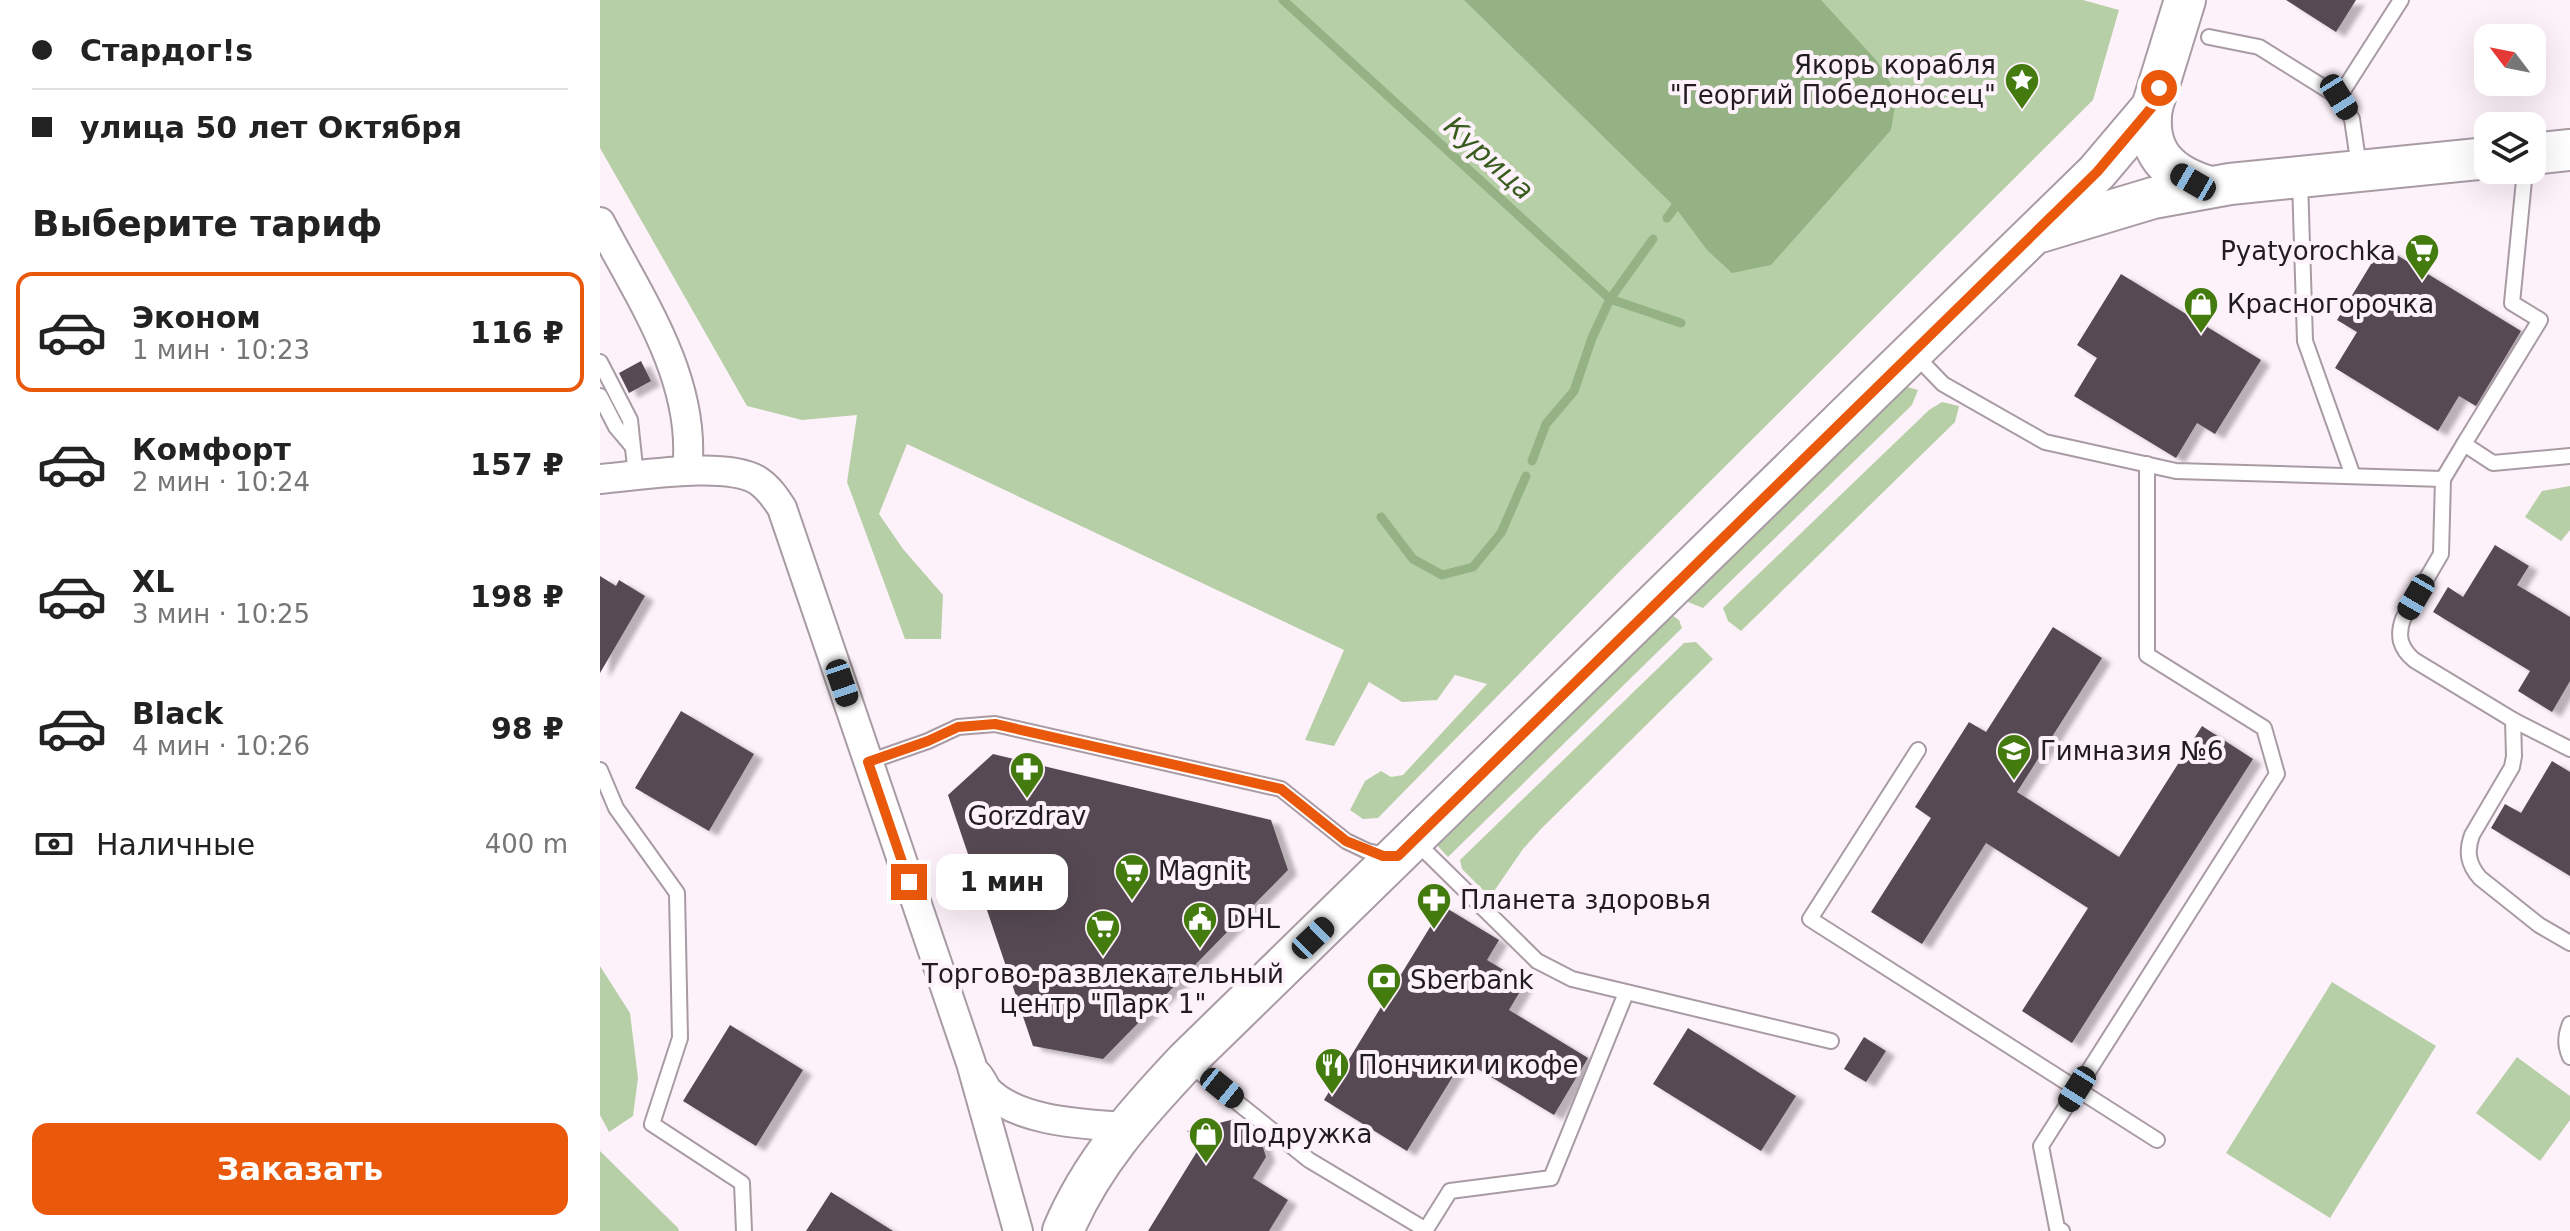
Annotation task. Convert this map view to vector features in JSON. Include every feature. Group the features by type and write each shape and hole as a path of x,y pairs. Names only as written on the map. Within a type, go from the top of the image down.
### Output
{"street":[{"path":"2185,0 2149,124 2158,153 2177,174 2210,187"},
{"path":"1063,1231 1091,1176 1124,1127 1186,1061 2097,172 2152,107"},
{"path":"2546,153 2570,150"},
{"path":"2032,234 2153,198 2210,187 2474,160"},
{"path":"600,222 661,338 677,379 688,422 688,458"},
{"path":"600,479 635,462 720,470 742,474 771,492 782,508 971,1063 1018,1231"},
{"path":"971,1063 988,1090 1024,1111 1067,1122 1124,1127"}],"lane":[{"path":"2339,97 2401,0"},
{"path":"2209,37 2259,47 2339,97 2352,119 2359,172"},
{"path":"2299,177 2305,341 2353,476"},
{"path":"2524,184 2512,303 2540,320 2443,479 2441,554 2399,630 2400,642 2414,660 2513,720 2570,749"},
{"path":"1912,352 1943,384 2045,442 2176,471 2443,479"},
{"path":"600,362 630,420 635,462"},
{"path":"600,396 635,462"},
{"path":"2464,444 2493,463 2570,456"},
{"path":"2062,1231 2057,1228 2041,1146 2277,774 2264,728 2147,655 2147,464"},
{"path":"2513,720 2512,767 2472,835 2468,858 2480,878 2539,925 2570,943"},
{"path":"868,762 958,727 995,724 1281,789 1346,841 1375,854 1406,848 1537,961 1572,979 1831,1041"},
{"path":"1918,750 1810,919 2157,1140"},
{"path":"600,770 616,808 677,893 680,1038 652,1124 742,1183 744,1231"},
{"path":"1186,1061 1309,1160 1426,1230 1450,1191 1551,1178 1626,993"},
{"path":"2570,1024 2565,1036 2570,1057"}],"shaded area":[{"path":"600,0 2083,0 2119,10 2093,100 1621,570 1378,818 1363,819 1350,810 1365,781 1381,771 1391,777 1403,775 1487,684 1455,675 1437,700 1402,702 1369,682 1334,746 1305,740 1344,650 907,444 879,514 903,549 943,595 941,639 905,639 847,482 857,415 802,420 747,406 600,148"},
{"path":"1464,0 1821,0 1877,61 1897,94 1891,130 1771,265 1732,273 1707,250 1675,207"},
{"path":"1904,386 1918,390 1912,405 1703,608 1688,602 1686,596"},
{"path":"1942,402 1959,406 1955,422 1741,631 1728,621 1723,608 1929,410"},
{"path":"2570,486 2570,530 2561,541 2525,517 2542,491"},
{"path":"1672,615 1679,620 1682,628 1448,857 1434,842 1665,617"},
{"path":"1696,642 1713,659 1541,829 1490,897 1462,869 1460,860 1684,643"},
{"path":"600,966 630,1013 638,1078 633,1116 609,1132 600,1115"},
{"path":"2332,982 2436,1046 2330,1218 2226,1153"},
{"path":"2517,1057 2570,1096 2570,1120 2540,1161 2476,1113"},
{"path":"600,1151 678,1228 679,1231 600,1231"}],"building":[{"path":"2286,0 2356,0 2336,32"},
{"path":"2382,246 2521,331 2476,406 2459,396 2438,431 2335,368 2357,332 2337,320"},
{"path":"2121,274 2261,360 2215,434 2197,423 2176,458 2074,396 2097,358 2077,345"},
{"path":"641,361 651,381 629,393 619,373"},
{"path":"2495,545 2529,566 2517,585 2570,617 2570,681 2552,712 2518,691 2530,671 2433,612 2448,587 2463,597"},
{"path":"600,576 616,586 619,580 645,596 600,673"},
{"path":"2053,627 2102,658 2017,792 2119,857 2202,726 2253,759 2072,1043 2022,1011 2088,908 1986,843 1922,944 1871,912 1931,818 1915,807 1969,722 1986,732"},
{"path":"681,711 754,754 709,831 635,788"},
{"name":"Торгово-развлекательный центр \"Парк 1\"","path":"993,754 1271,820 1288,870 1103,1059 1033,1046 948,795"},
{"path":"2552,761 2570,772 2570,876 2491,828 2505,804 2521,813"},
{"path":"1443,906 1499,940 1487,960 1525,983 1509,1010 1588,1058 1554,1115 1463,1060 1407,1151 1324,1100"},
{"path":"730,1025 803,1070 756,1146 683,1101"},
{"path":"1688,1028 1796,1096 1761,1151 1653,1084"},
{"path":"1864,1037 1886,1051 1866,1082 1844,1069"},
{"path":"1235,1119 1259,1134 1266,1157 1253,1178 1288,1200 1269,1231 1148,1231 1201,1145 1187,1131"},
{"path":"831,1192 893,1231 806,1231"}],"waterway":[{"name":"Курица","path":"1283,0 1610,299 1681,323"},
{"path":"1667,218 1675,207"},
{"path":"1532,461 1546,424 1574,391 1592,338 1610,299 1653,239"},
{"path":"1381,517 1413,559 1442,575 1473,567 1501,533 1526,476"}],"place":[{"name":"Якорь корабля \"Георгий Победоносец\"","path":"2022,111"},
{"name":"Pyatyorochka","path":"2422,282"},
{"name":"Красногорочка","path":"2201,335"},
{"name":"Гимназия №6","path":"2014,782"},
{"name":"Gorzdrav","path":"1027,800"},
{"name":"Magnit","path":"1132,902"},
{"name":"Планета здоровья","path":"1434,931"},
{"name":"DHL","path":"1200,950"},
{"name":"Торгово-развлекательный центр \"Парк 1\"","path":"1103,958"},
{"name":"Sberbank","path":"1384,1011"},
{"name":"Пончики и кофе","path":"1332,1096"},
{"name":"Подружка","path":"1206,1165"}],"route":[{"path":"909,882 868,762 958,727 995,724 1281,789 1346,841 1383,856 1398,856 2097,172 2152,107 2159,88"}]}
